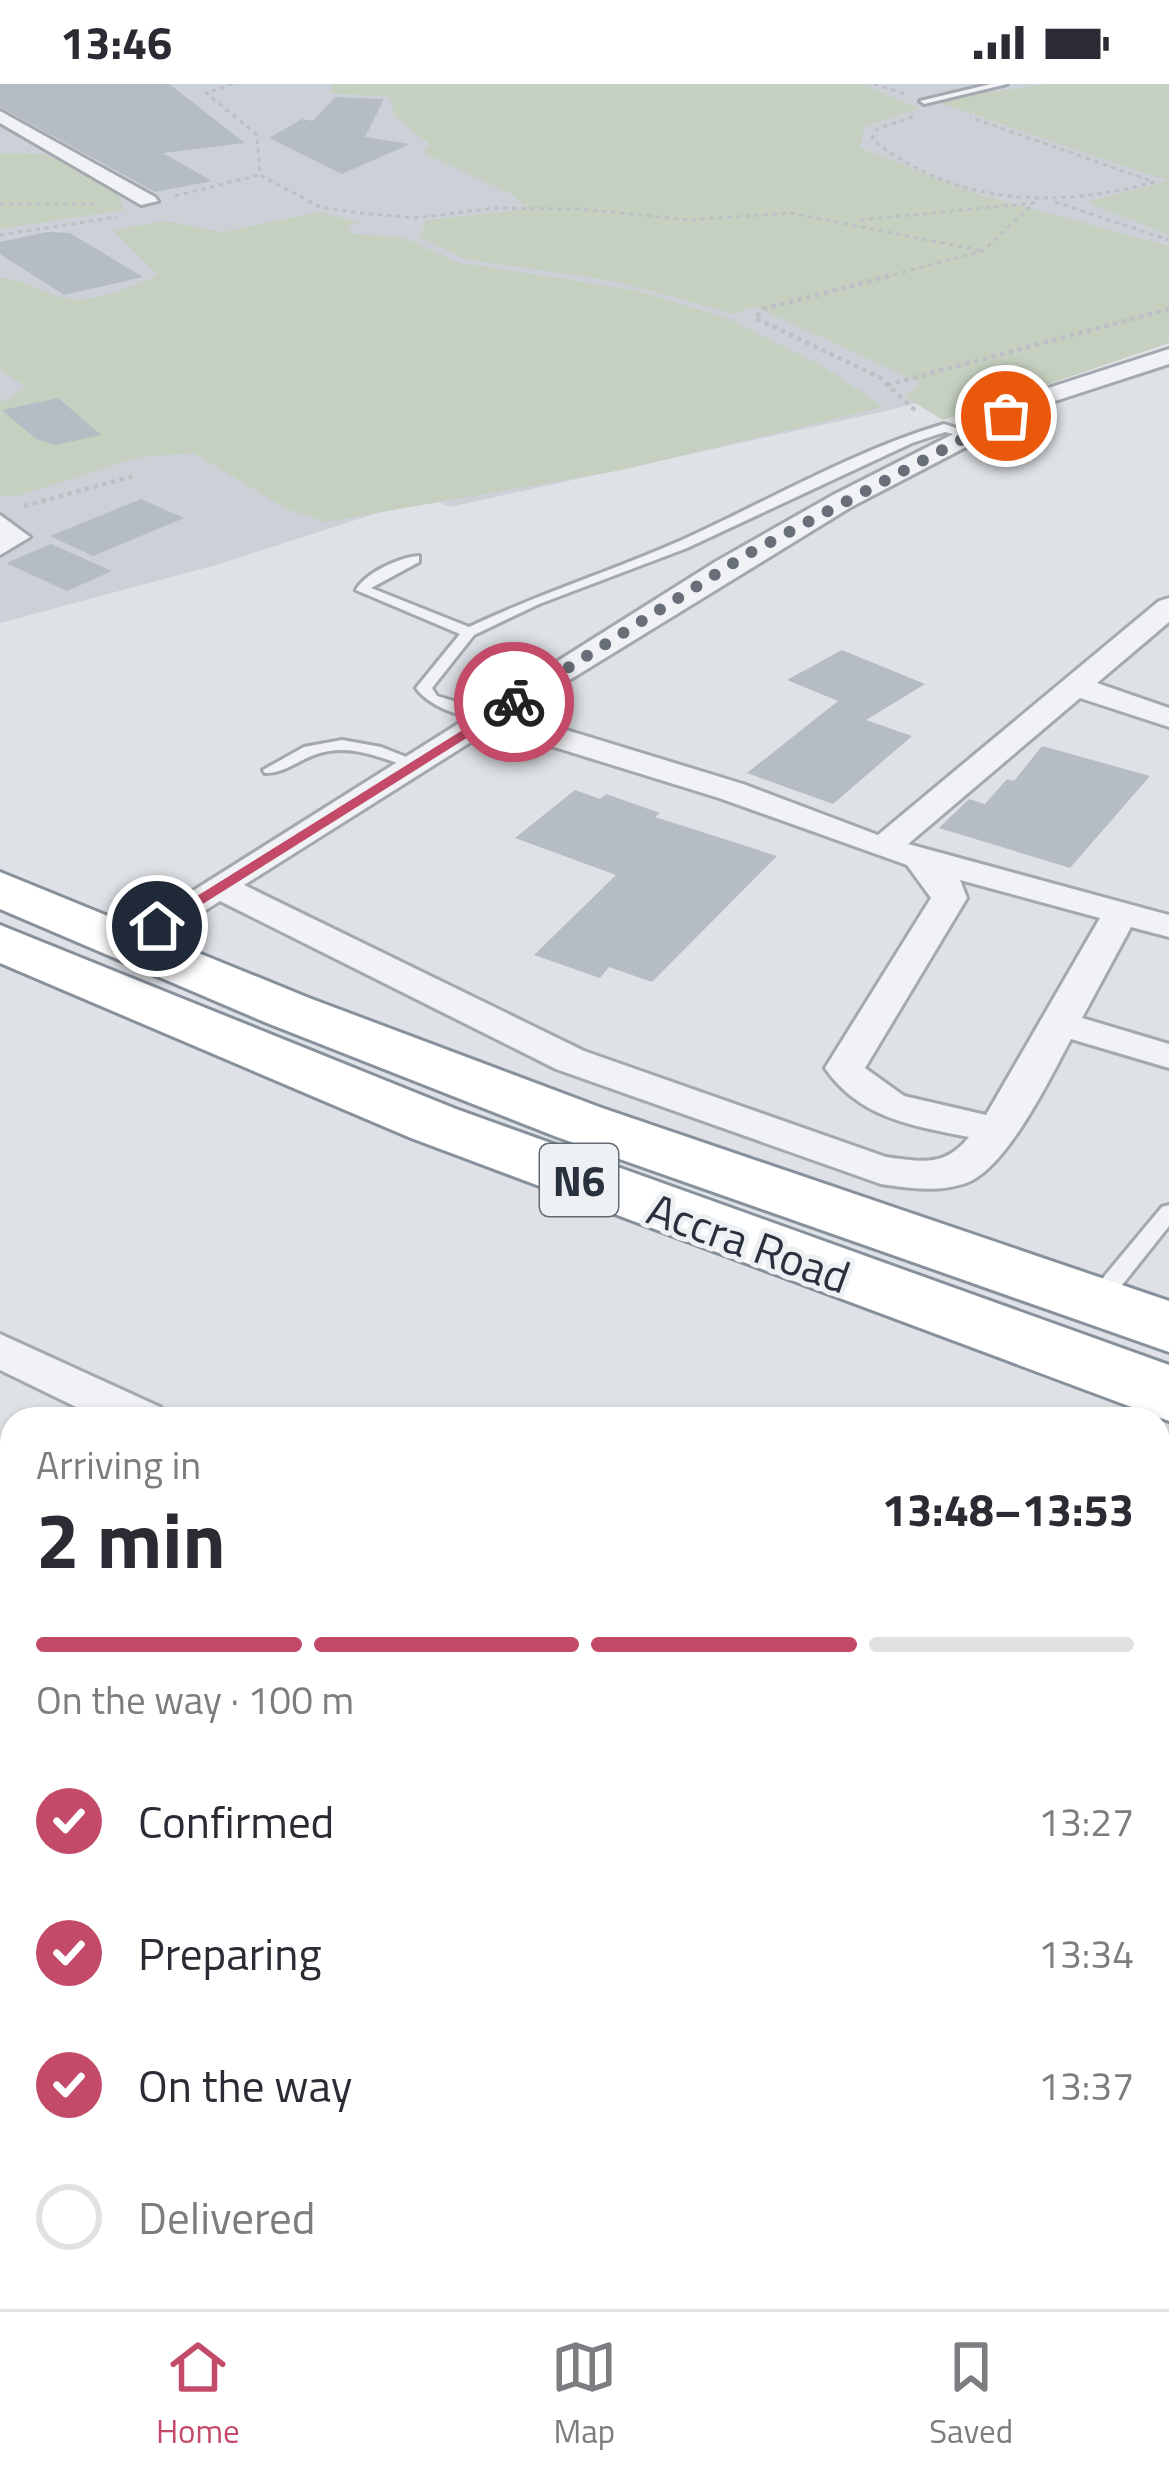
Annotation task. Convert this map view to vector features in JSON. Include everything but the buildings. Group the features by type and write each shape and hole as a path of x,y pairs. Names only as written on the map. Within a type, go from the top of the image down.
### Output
{"highway":[{"name":"Accra Road","path":"0,890 125,945 607,1136 1169,1327"},
{"name":"Accra Road","path":"0,941 101,989 427,1124 1169,1394"}],"street":[{"path":"0,116 40,144 148,201"},
{"path":"18,149 40,144"},
{"path":"125,945 724,568 957,431 1169,356"},
{"path":"0,547 16,537 11,515"},
{"path":"902,854 1169,607"},
{"path":"1078,687 1169,718"},
{"path":"491,717 731,791 902,854 1169,926"},
{"path":"902,854 946,885 950,898 845,1068 854,1088 875,1099 996,1130"},
{"path":"220,887 570,1060 881,1170 955,1173 973,1163 1023,1094 1120,913"},
{"path":"1057,1023 1169,1056"},
{"path":"0,1350 118,1407"}],"lane":[{"path":"924,101 1003,84"},
{"path":"491,717 432,699 424,688 469,632 957,431"},
{"path":"414,559 366,583 363,590 469,632"},
{"path":"271,770 326,743 358,744 416,764"},
{"path":"1095,1304 1169,1212"}],"path":[{"path":"233,84 206,94 257,135 260,175 320,208 415,218 544,208 671,220 790,213 850,221 983,251"},
{"path":"850,221 1047,199 1083,200 1154,182 874,84"},
{"path":"943,107 877,129 872,139 921,165 1034,202"},
{"path":"1047,199 1169,239"},
{"path":"0,235 131,215 148,201"},
{"path":"957,431 887,385 754,318 763,309 983,251 1034,202"},
{"path":"887,385 1169,309"},
{"path":"11,515 134,476"}],"shaded area":[{"path":"0,84 1169,84 1169,330 1151,342 894,409 450,507 427,497 216,565 0,623"}],"green space":[{"path":"335,84 861,84 919,108 864,127 860,148 977,194 1169,246 1169,343 943,420 905,397 921,383 754,306 735,314 614,281 465,259 420,237 426,220 528,209 511,194 422,152 431,145 395,117 390,97 329,93"},
{"path":"1050,84 1169,84 1169,235 1087,202 1168,181 931,100"},
{"path":"0,154 44,154 116,188 124,210 0,229"},
{"path":"320,212 361,223 346,226 352,234 402,237 456,262 639,291 729,319 824,367 884,407 622,470 325,522 285,508 194,453 139,457 17,496 0,496 0,403 27,387 0,370 0,278 65,298 100,297 158,275 113,230 165,221 223,232"}],"way so far":[{"path":"514,702 746,555 917,459 1006,416"}],"route":[{"path":"157,926 514,702"}]}
